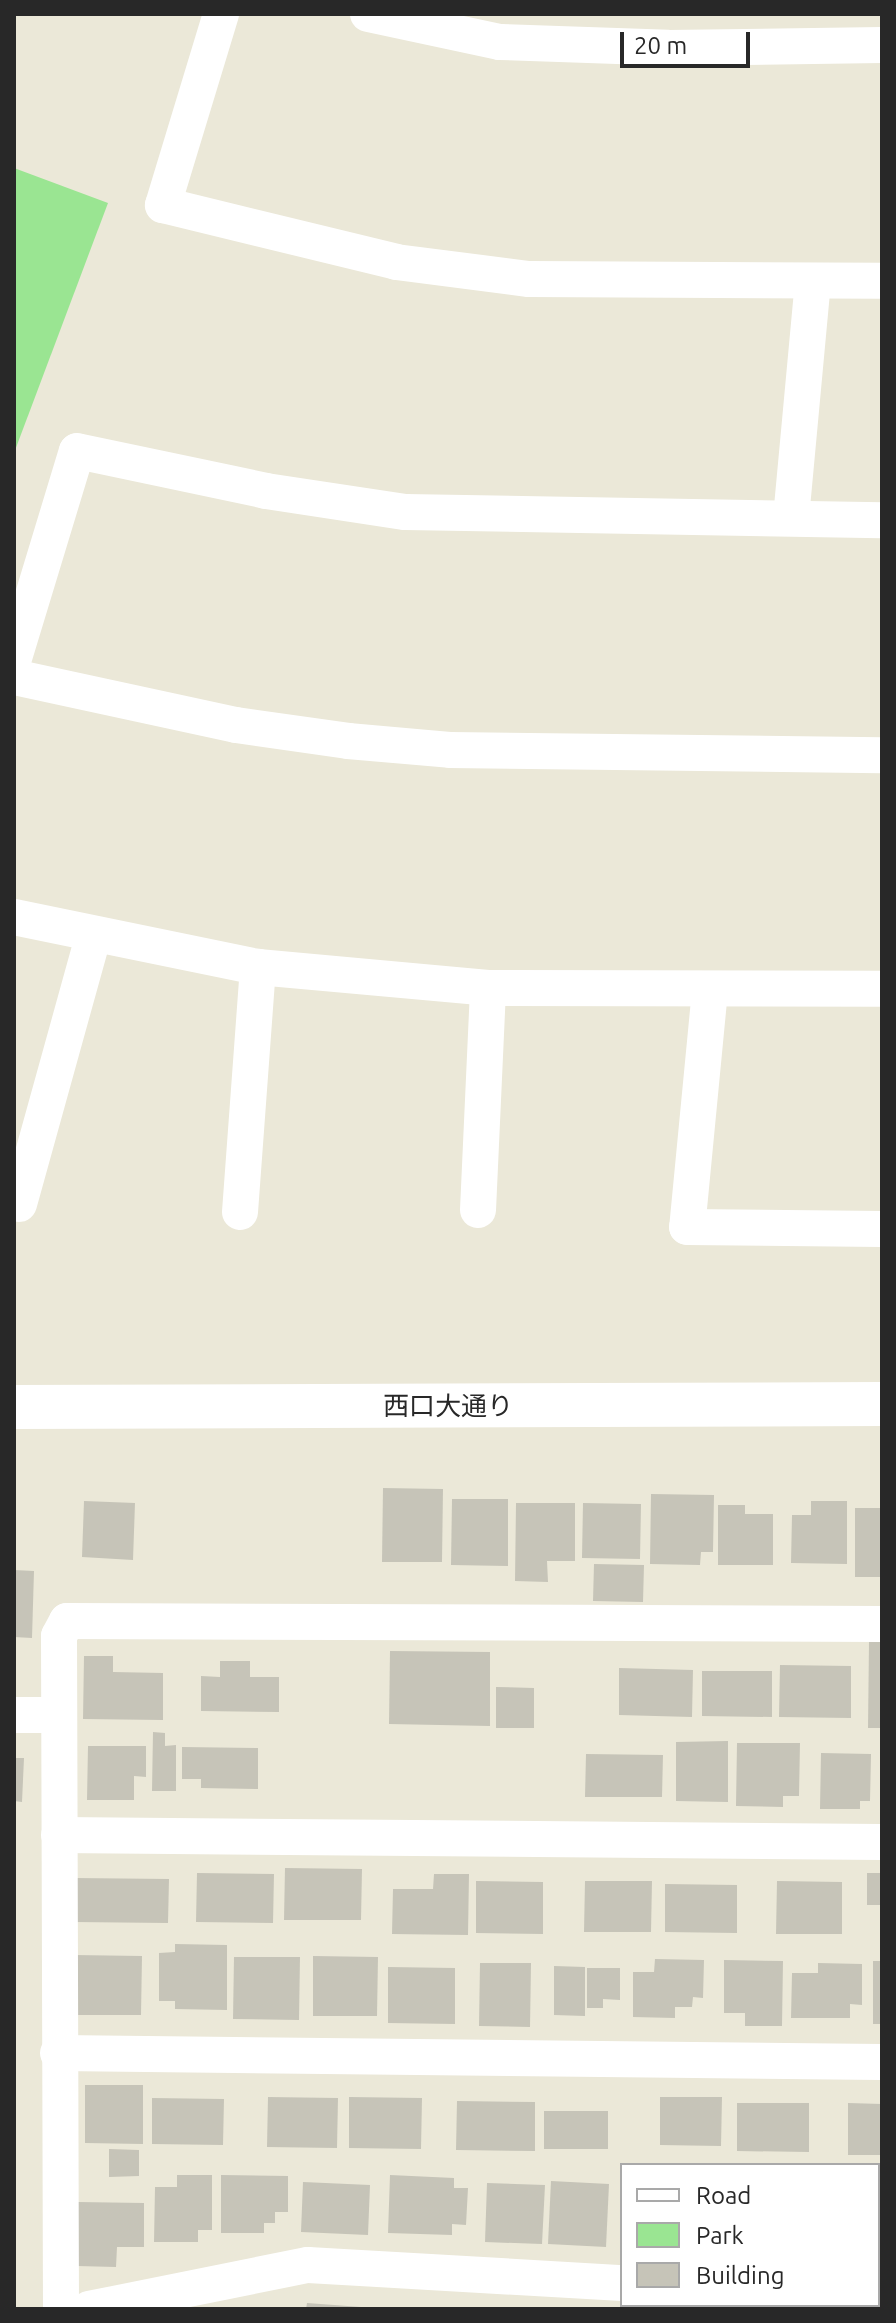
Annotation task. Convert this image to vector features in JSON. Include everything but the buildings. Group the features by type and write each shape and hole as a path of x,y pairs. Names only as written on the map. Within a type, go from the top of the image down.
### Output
{"street":[{"path":"221,14 163,205 396,262 529,279 882,281"},
{"path":"368,14 500,42 668,48 882,45"},
{"path":"791,518 813,281"},
{"path":"14,658 77,451 266,491 405,512 882,520"},
{"path":"14,677 236,725 450,750 882,755"},
{"path":"14,917 93,937 258,967 488,988 882,989"},
{"path":"19,1204 93,937"},
{"path":"240,1212 258,967"},
{"path":"478,1210 488,988"},
{"path":"710,990 687,1227 882,1229"},
{"name":"西口大通り","path":"14,1407 882,1404"},
{"path":"61,2309 59,1636 67,1621 882,1624"},
{"path":"14,1715 59,1715"},
{"path":"59,1835 882,1842"},
{"path":"58,2053 882,2062"},
{"path":"89,2309 308,2265 620,2283"}],"green space":[{"path":"14,168 108,203 14,453"}]}
